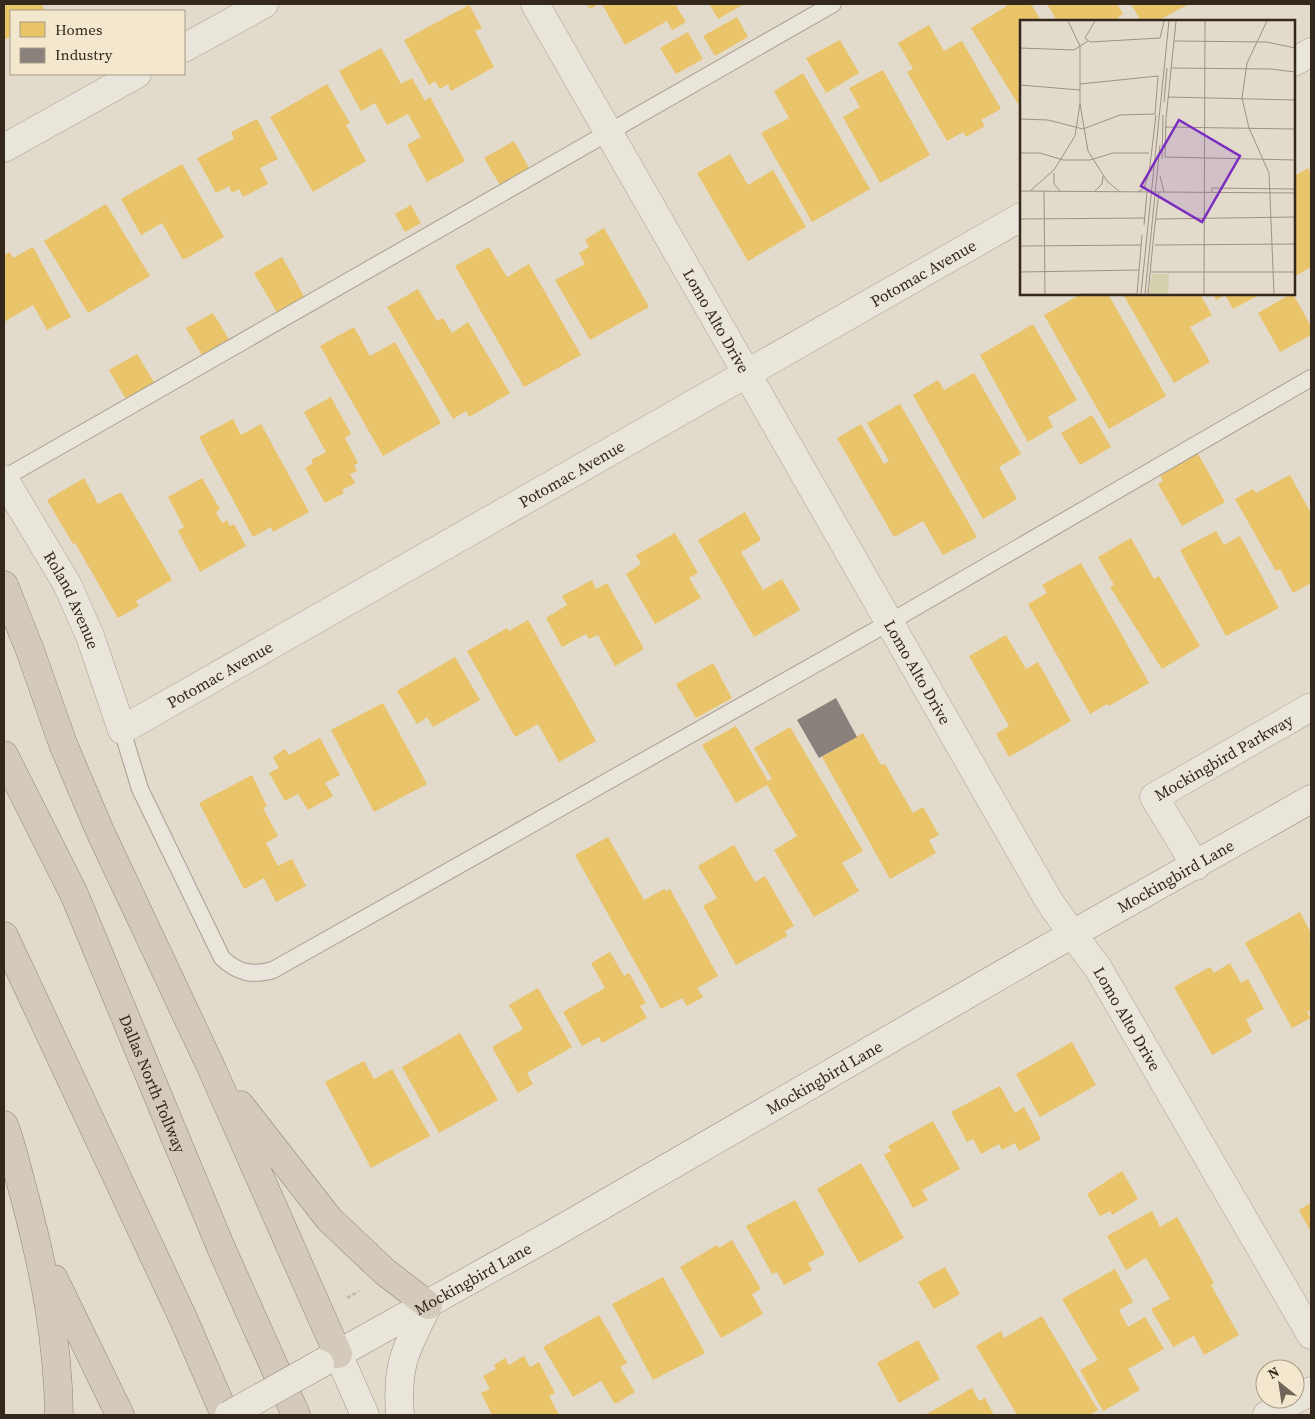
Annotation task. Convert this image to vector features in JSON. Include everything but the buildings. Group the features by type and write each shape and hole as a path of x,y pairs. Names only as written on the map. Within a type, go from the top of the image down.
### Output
{"highway":[{"path":"4,585 31,653 63,744 99,829 211,1067 329,1359"},
{"name":"Dallas North Tollway","path":"4,755 74,894 222,1250 296,1415"},
{"path":"4,936 183,1318 225,1415"},
{"path":"211,1067 329,1218 385,1272 428,1305"},
{"path":"4,1125 38,1248 52,1316 58,1382 58,1415"},
{"path":"38,1248 120,1415"}],"street":[{"path":"185,47 264,4"},
{"name":"Lomo Alto Drive","path":"536,4 1049,901 1098,968 1311,1335"},
{"path":"1295,61 1311,52"},
{"path":"4,148 135,75"},
{"name":"Potomac Avenue","path":"122,730 1020,218"},
{"name":"Roland Avenue","path":"4,479 67,584 90,636 122,730"},
{"name":"Mockingbird Parkway","path":"1196,866 1154,798 1311,707"},
{"name":"Mockingbird Lane","path":"229,1415 428,1305 1311,799"},
{"path":"400,1415 398,1388 403,1355 428,1305"},
{"path":"329,1359 365,1415"},
{"path":"1267,1415 1311,1392"}],"lane":[{"path":"4,479 833,4"},
{"path":"122,730 140,789 222,958 232,968 245,973 259,974 273,970 890,622 1311,378"}]}
